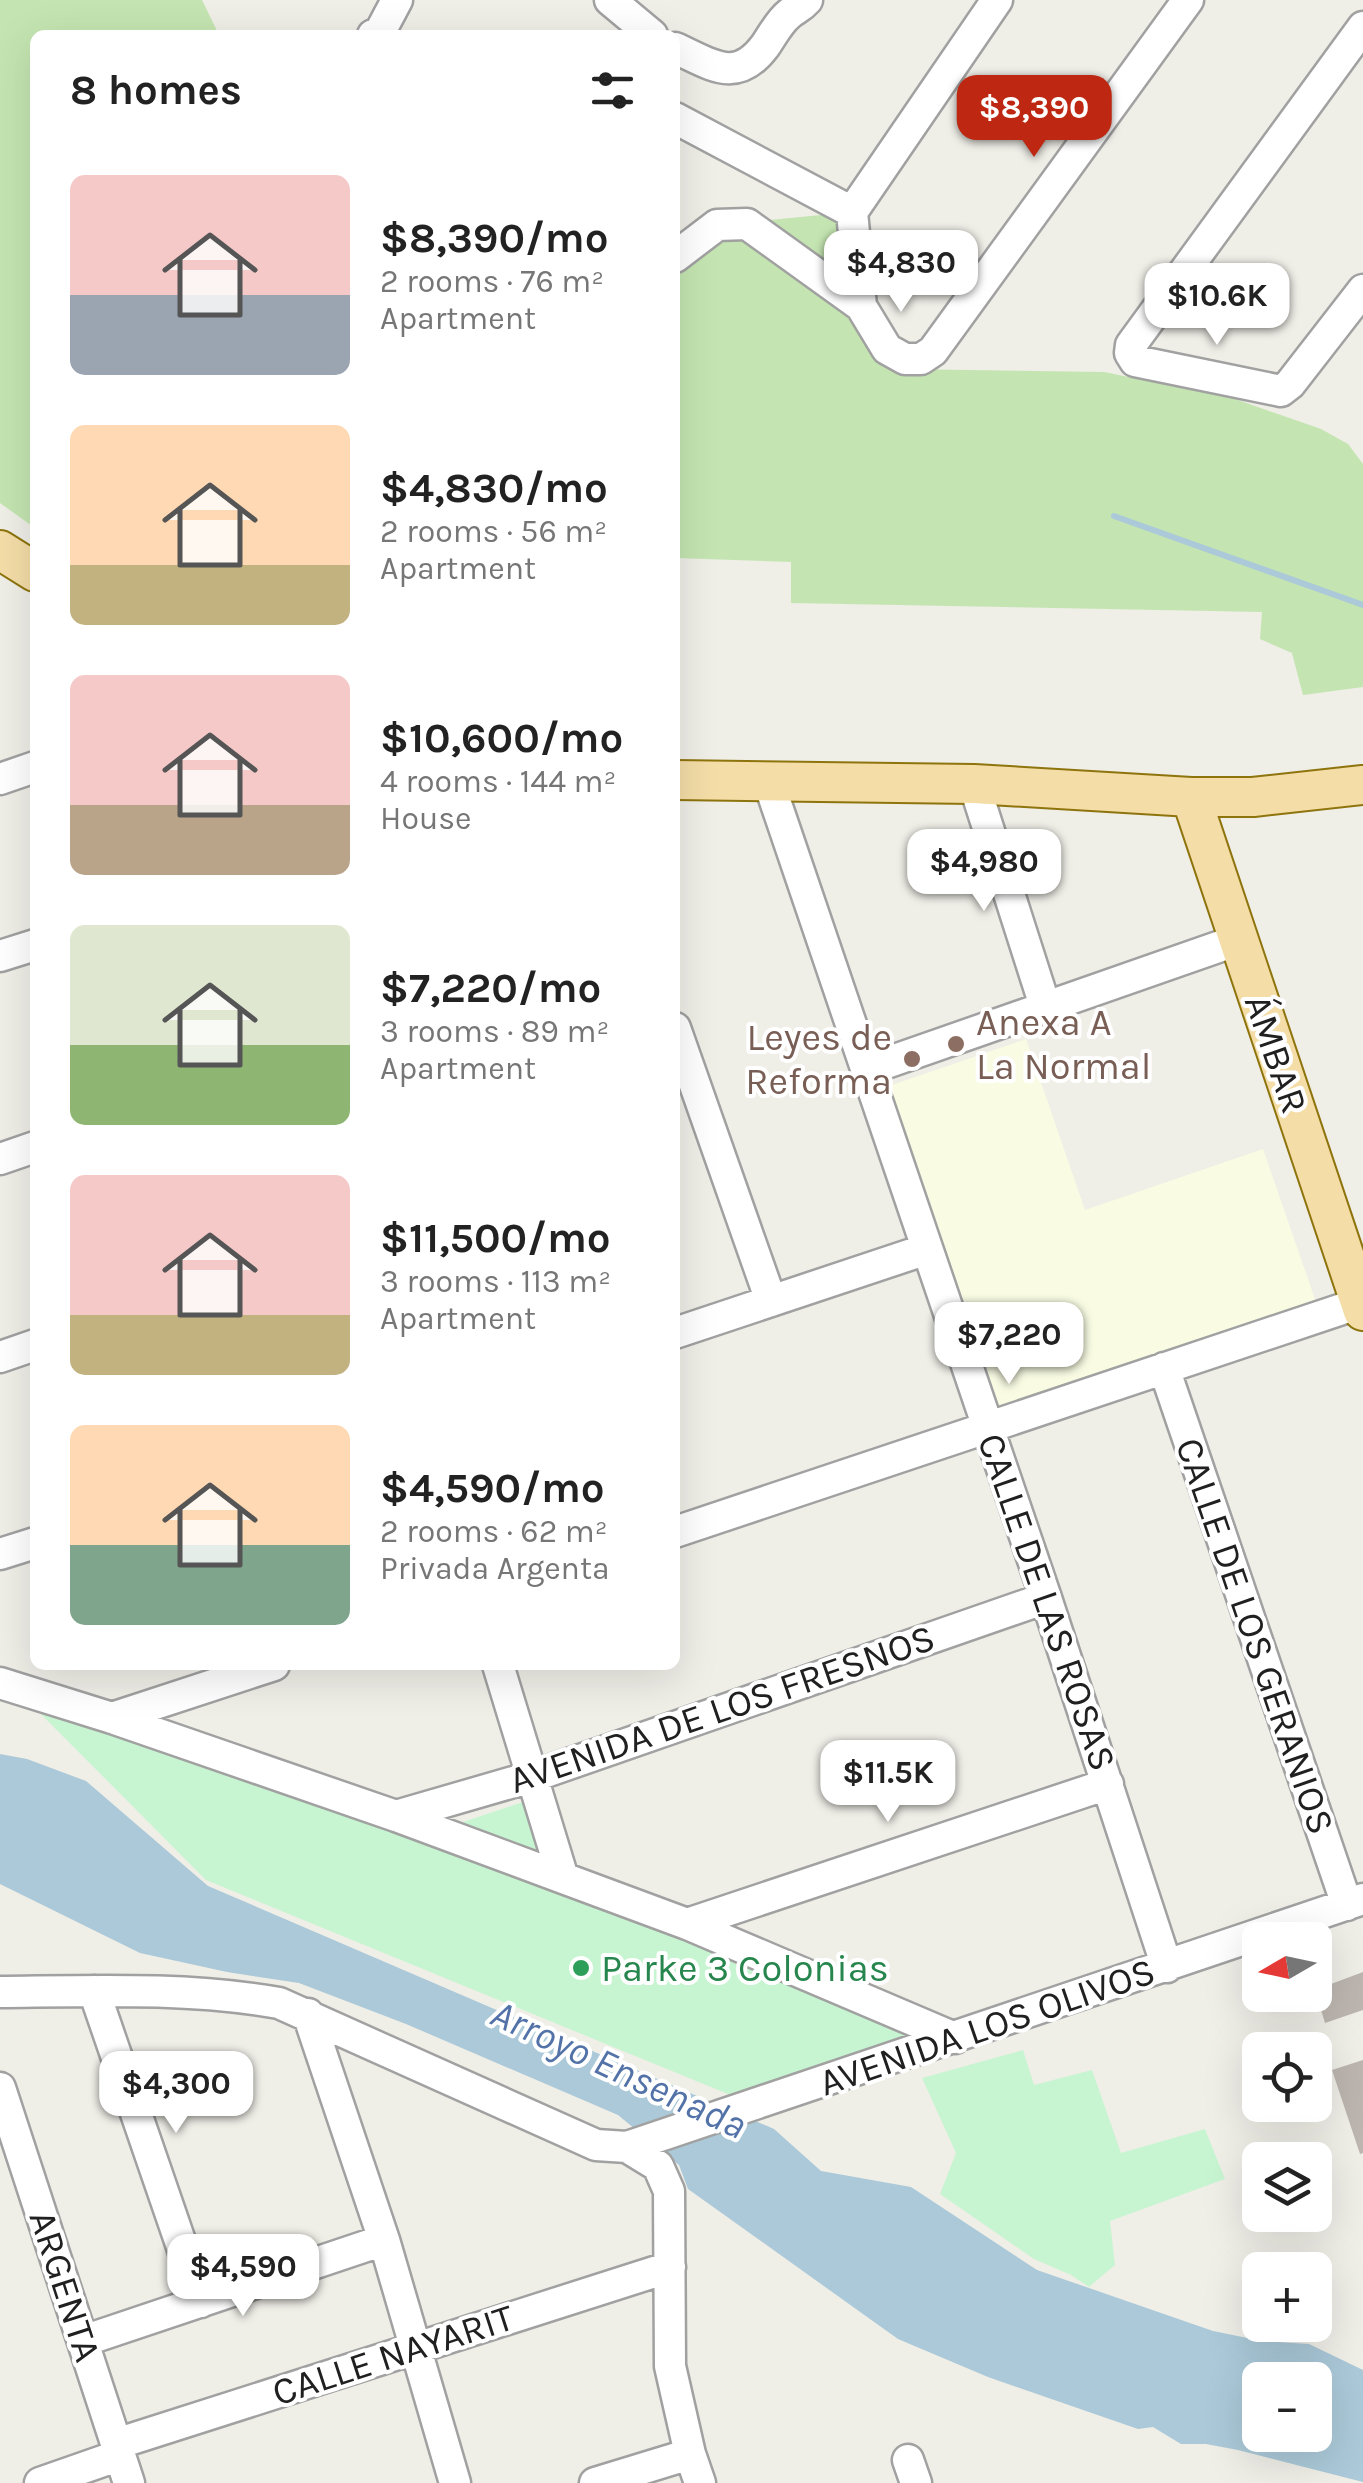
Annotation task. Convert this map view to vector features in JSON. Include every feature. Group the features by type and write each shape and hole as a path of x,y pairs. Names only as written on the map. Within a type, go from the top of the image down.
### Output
{"main road":[{"path":"0,525 22,560"},
{"path":"680,781 772,792"},
{"path":"1193,806 1363,786"},
{"path":"680,798 772,792 977,794 1287,814 1363,807"},
{"name":"ÁMBAR","path":"1193,806 1362,1306"}],"street":[{"path":"381,30 396,0"},
{"path":"610,0 646,30"},
{"path":"861,306 852,212 997,0"},
{"path":"680,252 717,225 747,224 861,306 887,349 905,359 921,359 933,351 1188,0"},
{"path":"680,50 724,70 744,66 758,55 796,4"},
{"path":"1363,28 1131,345 1130,353 1136,361 1281,390 1290,384 1363,290"},
{"path":"680,121 852,212"},
{"path":"0,779 30,770"},
{"name":"CALLE DE LAS ROSAS","path":"772,792 1167,1967"},
{"path":"977,794 1044,1006"},
{"path":"866,1070 1238,940"},
{"path":"0,956 30,947"},
{"path":"680,1042 771,1302"},
{"path":"0,1159 30,1149"},
{"path":"680,1331 927,1249"},
{"path":"680,1530 1362,1306"},
{"path":"0,1356 30,1347"},
{"name":"CALLE DE LOS GERANIOS","path":"1164,1368 1355,1902"},
{"path":"0,1554 30,1545"},
{"name":"AVENIDA DE LOS FRESNOS","path":"396,1816 534,1776 1046,1598"},
{"path":"112,1718 259,1670"},
{"path":"500,1670 563,1878"},
{"path":"0,1683 396,1816 687,1924 955,2038"},
{"path":"687,1924 1108,1784"},
{"name":"AVENIDA LOS OLIVOS","path":"626,2147 1355,1902"},
{"path":"0,1992 94,1990 240,1996 279,2003 596,2145 626,2147 658,2166 669,2191 670,2366 700,2483"},
{"path":"94,1990 201,2302"},
{"path":"308,2014 384,2240 455,2483"},
{"name":"ARGENTA","path":"0,2088 122,2460"},
{"path":"83,2341 384,2240"},
{"name":"CALLE NAYARIT","path":"40,2483 122,2460 416,2347 670,2267"},
{"path":"595,2483 690,2454"}],"shaded area":[{"path":"1026,1039 1085,1210 1263,1149 1316,1302 1001,1411 889,1086"}],"green space":[{"path":"0,0 202,0 217,30 30,30 30,524 0,503"},
{"path":"852,212 861,306 901,369 1104,372 1232,398 1321,429 1348,444 1363,464 1363,687 1303,695 1292,653 1260,639 1262,612 791,603 791,562 680,558 680,271 717,225"},
{"path":"5,1678 948,2024 745,2101 206,1880"},
{"path":"523,1802 539,1854 454,1825"},
{"path":"1023,2050 1034,2085 1092,2070 1121,2153 1205,2129 1225,2179 1110,2221 1115,2265 1089,2287 1034,2259 940,2194 956,2153 922,2078"}],"water":[{"name":"Arroyo Ensenada","path":"0,1754 27,1759 86,1781 208,1886 774,2129 821,2171 911,2187 1037,2270 1213,2331 1242,2337 1242,2342 1309,2344 1363,2370 1363,2482 1246,2452 1332,2452 1332,2362 1242,2362 1242,2451 1181,2444 1153,2427 1138,2429 988,2377 898,2339 688,2189 679,2165 618,2115 406,2024 299,1983 140,1953 0,1884"}],"building":[{"path":"1363,1972 1363,2010 1325,2023 1322,2012 1332,2012 1332,1984"},
{"path":"1363,2060 1363,2153 1360,2154 1332,2070"}],"waterway":[{"path":"1114,516 1363,605"}],"place":[{"name":"Anexa A La Normal","path":"956,1044"},
{"name":"Leyes de Reforma","path":"912,1059"},
{"name":"Parke 3 Colonias","path":"581,1968"}]}
